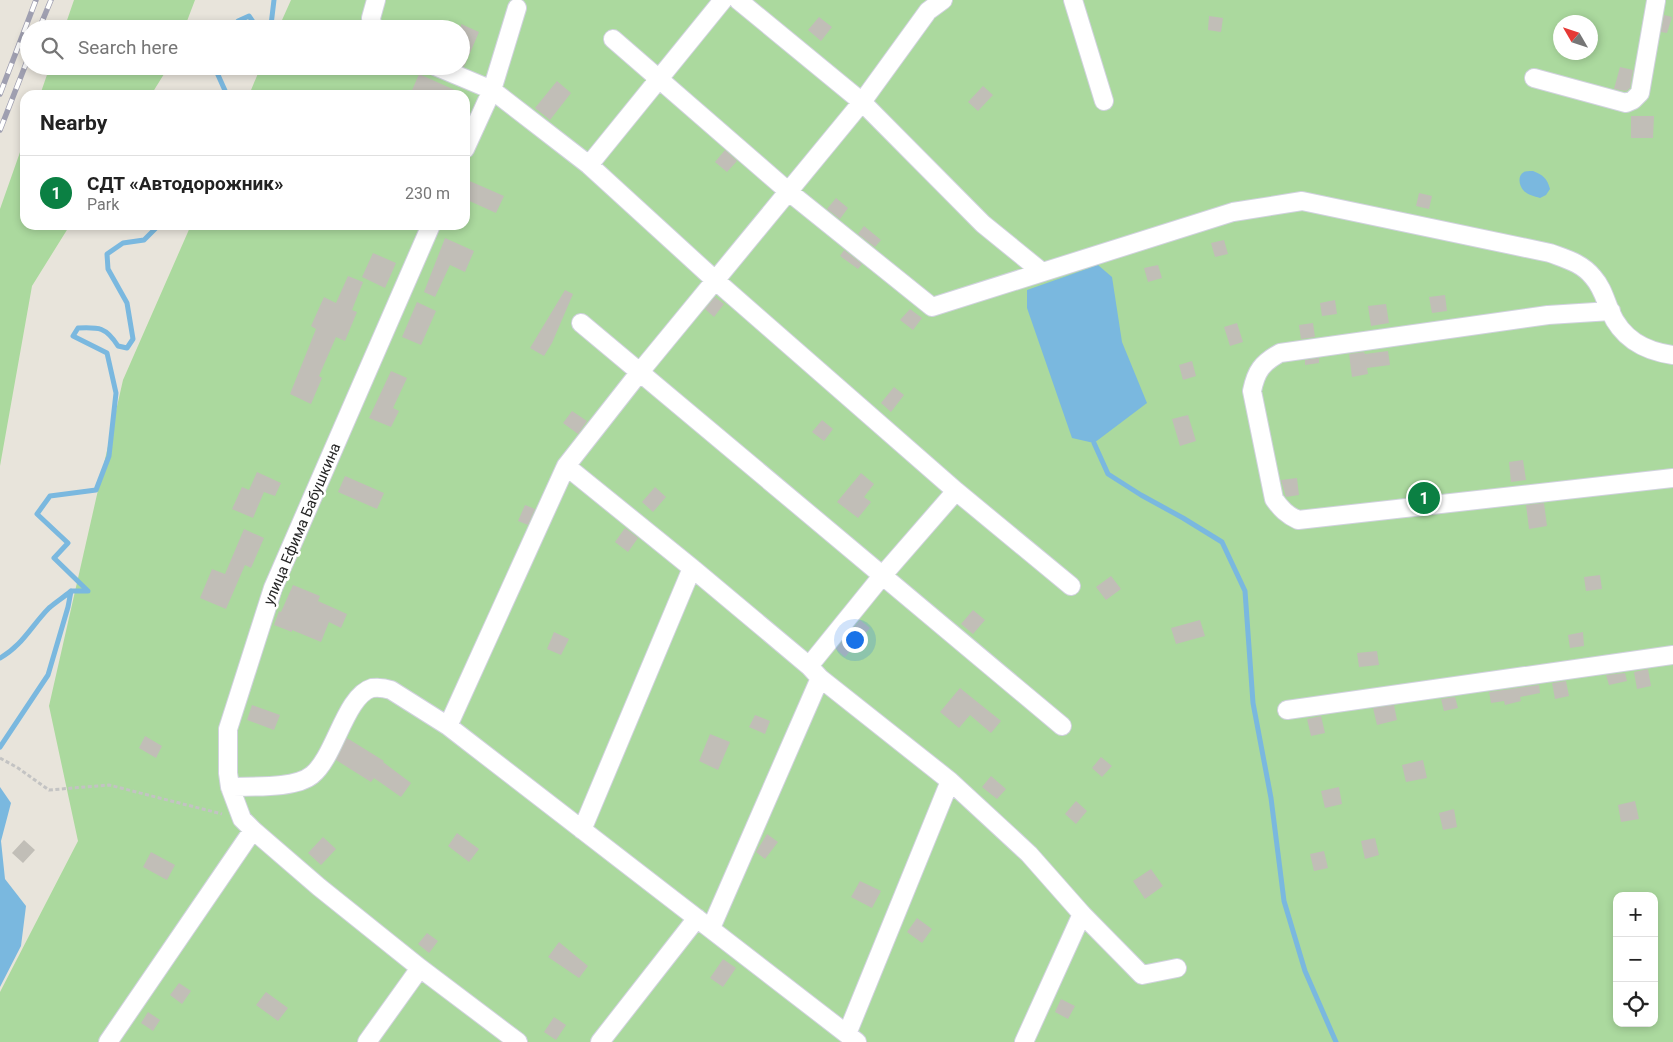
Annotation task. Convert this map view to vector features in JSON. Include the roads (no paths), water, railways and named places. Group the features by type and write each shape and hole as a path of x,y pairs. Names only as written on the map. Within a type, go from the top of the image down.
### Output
{"street":[{"path":"371,20 376,0"},
{"path":"589,165 723,0"},
{"path":"738,0 862,102 983,224 1042,272"},
{"path":"448,726 566,466 639,373 862,102 928,11 943,0"},
{"path":"1073,0 1104,101"},
{"path":"1534,78 1626,103 1633,100 1640,93 1658,0"},
{"path":"470,138 492,90 517,8"},
{"path":"613,38 789,192 932,307 1233,212 1302,201 1550,252 1578,263 1593,276 1603,290 1618,327 1628,338 1644,347 1673,355"},
{"path":"456,75 492,90 589,165 716,280 956,491 1071,586"},
{"name":"улица Ефима Бабушкина","path":"248,825 230,787 228,773 228,730 273,588 429,230"},
{"path":"1611,311 1548,315 1280,353 1268,360 1259,369 1254,379 1252,391 1274,499 1281,510 1288,516 1298,520 1673,478"},
{"path":"581,324 1062,726"},
{"path":"566,466 692,568 815,672 950,780 1029,854 1082,914 1142,975 1177,968"},
{"path":"600,1042 704,923 815,672 882,576 956,491"},
{"path":"582,830 692,568"},
{"path":"1287,710 1673,655"},
{"path":"230,787 294,784 304,781 313,775 322,764 354,703 363,693 372,688 391,690 448,726 852,1038 950,780"},
{"path":"108,1042 248,825 319,887 420,968 518,1042"},
{"path":"1024,1042 1082,914"},
{"path":"367,1042 420,968"}],"water":[{"path":"1526,171 1533,171 1544,177 1550,189 1546,195 1540,198 1526,192 1520,184 1520,176 1522,174"},
{"path":"1098,265 1112,277 1122,342 1147,403 1094,443 1072,438 1027,308 1027,290"},
{"path":"0,787 11,803 1,841 5,879 26,906 21,946 0,987"}],"waterway":[{"path":"272,20 274,0"},
{"path":"240,20 249,16 252,20"},
{"path":"218,75 225,90"},
{"path":"0,747 48,675 71,591 88,591 54,558 68,543 37,514 50,496 96,490 109,456 116,393 107,353 73,336 78,328 97,328 110,335 118,346 127,348 133,339 127,303 108,269 107,254 123,243 144,240 154,230"},
{"path":"1094,443 1108,474 1222,542 1245,591 1253,703 1271,798 1284,901 1305,971 1336,1042"},
{"path":"0,658 15,648 49,608 71,591"}],"railway":[{"path":"28,20 36,0"},
{"path":"43,20 51,0"},
{"path":"0,94 20,42"},
{"path":"0,130 22,75"}],"place":[{"name":"СДТ «Автодорожник»","path":"1424,498"}]}
